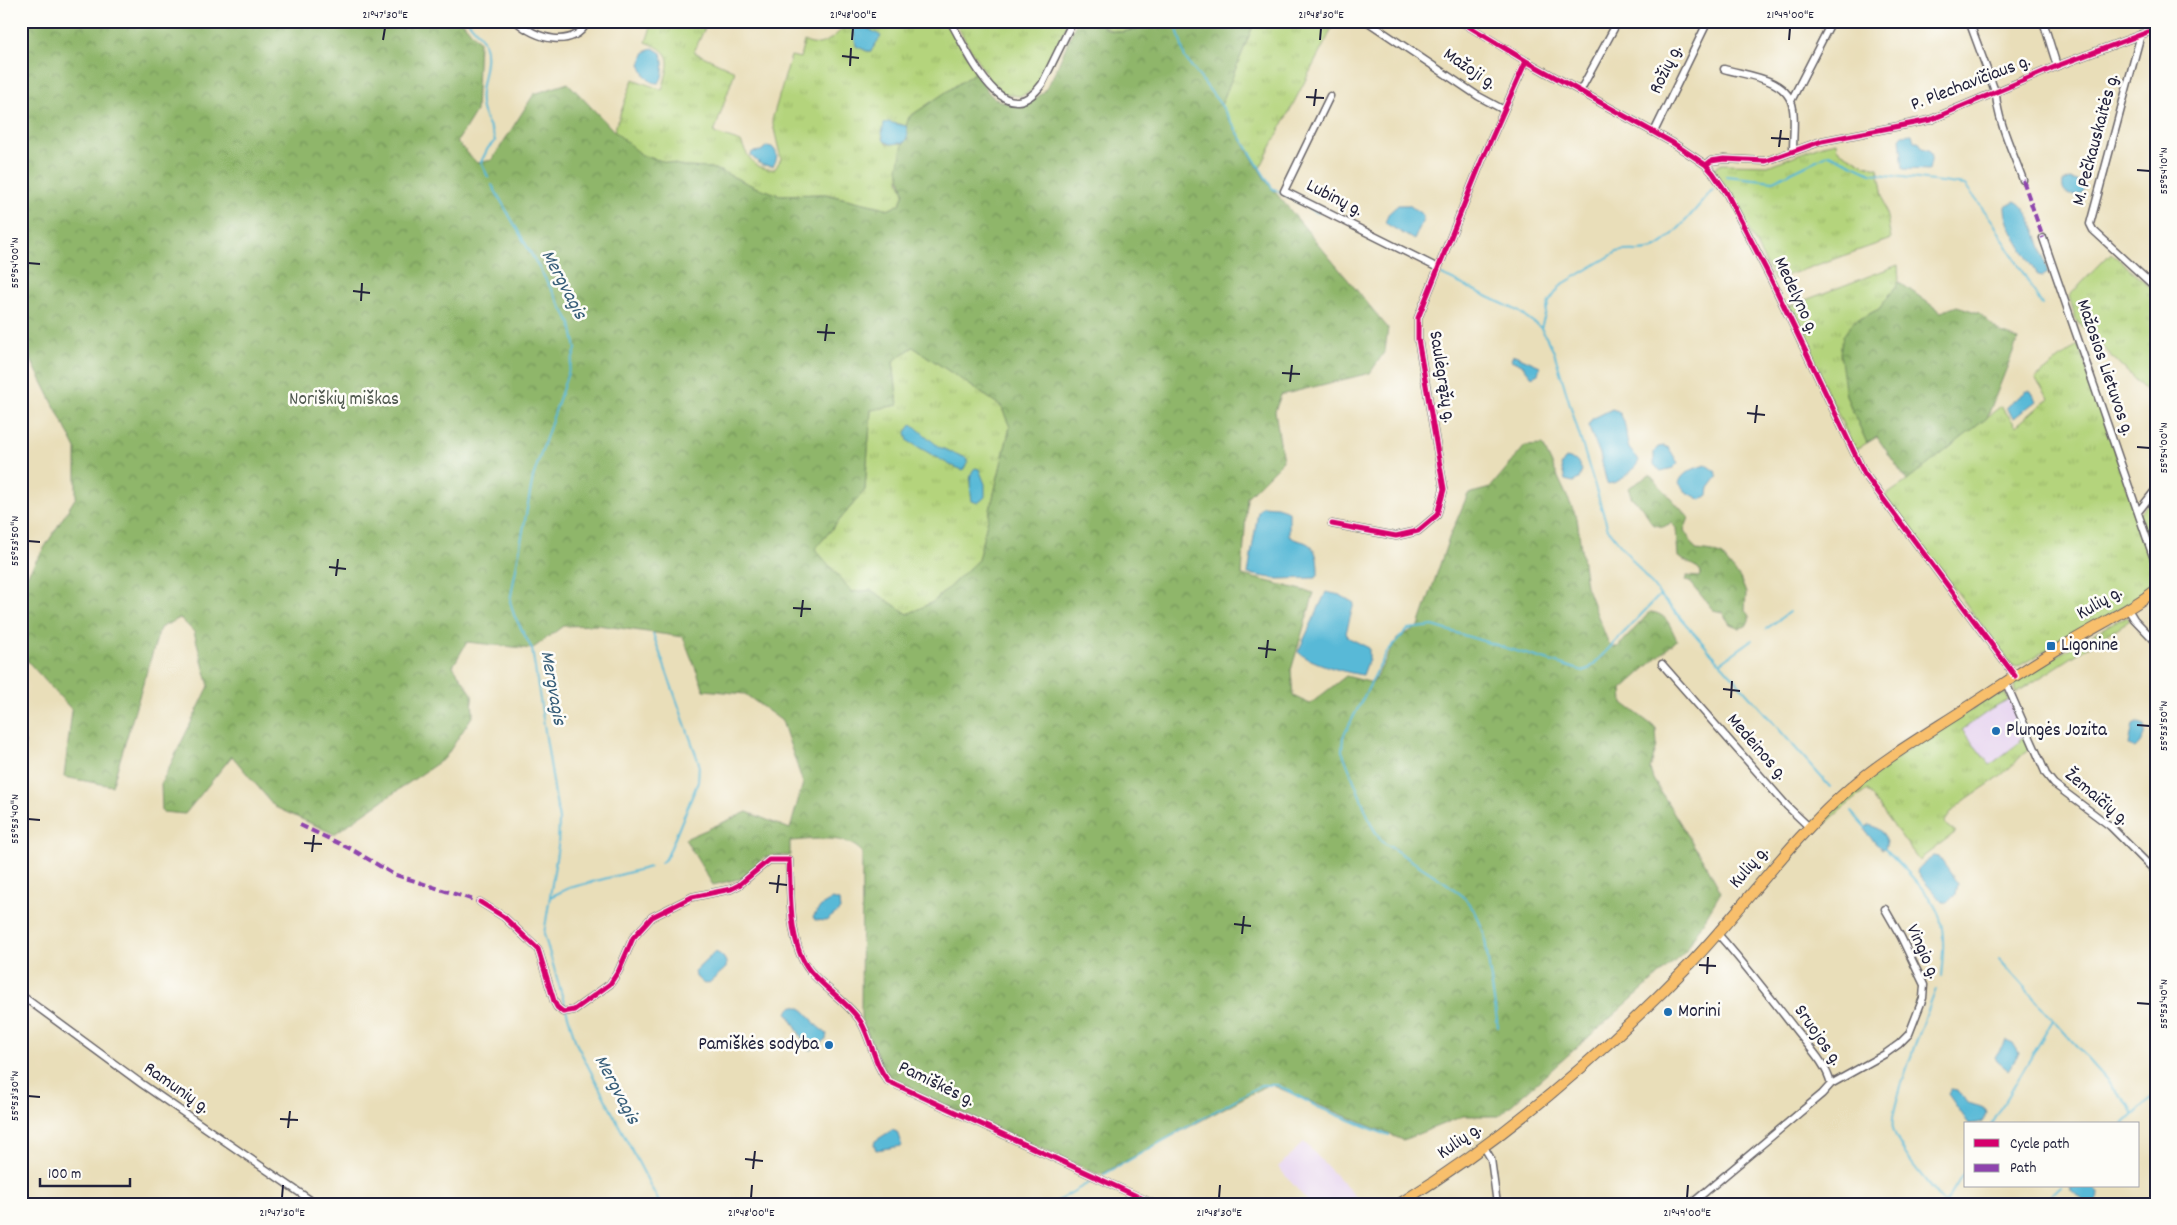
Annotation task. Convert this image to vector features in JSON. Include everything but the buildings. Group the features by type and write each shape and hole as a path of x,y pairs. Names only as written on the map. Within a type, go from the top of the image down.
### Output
{"main road":[{"name":"Kulių g.","path":"1399,1204 1484,1147 1547,1098 1604,1048 1691,962 1809,827 1852,787 1889,759 2072,640 2128,609 2156,590"}],"street":[{"path":"516,21 532,33 552,39 568,38 578,34 588,21"},
{"path":"950,21 992,90 1007,99 1019,101 1035,93 1042,84 1073,21"},
{"name":"Medelyno g.","path":"1460,21 1526,61 1654,132 1706,165 1726,192 1770,277 1864,474 2011,680"},
{"path":"1580,91 1618,21"},
{"name":"Rožių g.","path":"1654,132 1708,21"},
{"path":"1792,101 1832,21"},
{"path":"1968,21 1996,94 2003,126 2023,180"},
{"path":"2044,21 2057,66"},
{"name":"Mažoji g.","path":"1368,22 1478,96 1504,110"},
{"name":"P. Plechavičiaus g.","path":"1706,165 1711,161 1724,159 1766,161 1822,141 1930,120 1996,94 2057,66 2156,29"},
{"name":"M. Pečkauskaitės g.","path":"2141,34 2090,224 2093,230 2156,288"},
{"name":"Saulėgrąžų g.","path":"1332,524 1396,536 1418,530 1437,515 1444,489 1418,339 1418,318 1526,61"},
{"path":"1724,69 1777,84 1789,95 1794,110 1793,151"},
{"name":"Lubinų g.","path":"1330,96 1284,191 1438,268"},
{"name":"Mažosios Lietuvos g.","path":"2043,238 2156,565"},
{"path":"2138,512 2156,489"},
{"path":"2128,609 2134,619 2156,642"},
{"name":"Medeinos g.","path":"1662,664 1786,806 1809,827"},
{"name":"Žemaičių g.","path":"2011,680 2034,747 2050,779 2110,826 2156,872"},
{"path":"21,731 24,739 21,746"},
{"name":"Pamiškės g.","path":"480,902 504,917 538,950 554,1001 557,1008 563,1012 574,1010 610,984 619,970 633,938 652,917 692,897 739,885 769,860 788,860 797,946 801,955 810,970 860,1021 869,1037 880,1070 888,1081 1154,1204"},
{"name":"Vingio g.","path":"1831,1084 1885,1054 1909,1034 1923,998 1924,985 1902,937 1885,909"},
{"name":"Sruojos g.","path":"1691,1204 1822,1094 1831,1084 1829,1075 1816,1056 1717,933"},
{"name":"Ramunių g.","path":"21,995 142,1084 316,1204"},
{"path":"1484,1147 1491,1159 1497,1204"}],"shaded area":[{"path":"2011,699 2025,735 2019,740 2020,742 1990,766 1962,729 1990,710"},
{"path":"1304,1142 1363,1204 1310,1204 1278,1167"}],"green space":[{"name":"Noriškių miškas","path":"21,21 462,21 479,42 476,111 457,142 477,163 492,160 534,94 568,83 614,131 643,156 686,167 710,168 755,187 780,195 825,194 890,209 900,204 904,193 898,169 903,143 907,139 906,126 909,117 976,72 990,95 999,101 1021,104 1035,99 1046,89 1077,21 1097,21 1108,30 1122,32 1141,28 1146,21 1255,21 1221,105 1266,181 1388,328 1385,351 1370,373 1281,395 1275,411 1283,461 1247,497 1242,575 1314,593 1291,670 1293,696 1310,704 1346,676 1373,683 1397,639 1419,626 1449,538 1468,494 1490,488 1525,446 1543,445 1577,518 1586,586 1608,642 1613,647 1618,647 1650,612 1664,618 1670,625 1677,640 1622,689 1623,703 1656,728 1657,746 1650,769 1653,779 1721,892 1685,952 1499,1116 1463,1116 1403,1140 1269,1084 1100,1175 894,1082 888,1077 861,1019 862,852 855,846 847,842 828,839 790,841 790,856 772,855 764,858 743,878 713,885 685,839 747,812 790,829 803,783 782,721 745,694 704,690 683,637 598,625 563,626 532,649 467,642 453,666 472,694 473,715 445,758 334,834 275,807 232,756 185,814 162,812 161,784 209,686 194,632 180,618 160,628 112,786 64,777 72,710 21,654 21,585 76,497 76,449 21,340","holes":["913,347 1001,406 1010,427 978,560 933,602 908,614 871,590 852,592 815,549 865,490 871,410 898,405 893,361"]},
{"path":"653,21 708,21 694,52 735,71 714,133 741,142 750,158 758,166 768,169 775,169 781,159 772,120 791,56 800,58 804,41 811,44 824,43 835,36 851,21 855,21 853,26 856,46 871,51 878,39 867,27 857,21 947,21 976,72 909,117 906,126 892,124 883,138 887,144 903,143 899,180 904,193 900,204 890,209 825,194 780,195 755,187 710,168 686,167 643,156 614,131 633,79 662,90 667,73 668,60 662,50 646,42"},
{"path":"954,21 1069,21 1035,89 1021,96 1006,95 989,80"},
{"path":"1097,21 1146,21 1141,28 1118,32 1108,29"},
{"path":"1255,21 1336,21 1259,170 1221,105"},
{"path":"1836,142 1837,149 1865,165 1878,168 1891,239 1774,280 1733,198 1713,169 1722,164 1771,165 1822,145"},
{"path":"2111,253 2156,292 2156,401 2076,320 2069,296"},
{"path":"1898,265 1899,282 1879,309 1853,322 1846,396 1867,443 1855,450 1787,307"},
{"path":"1899,282 1941,312 1957,306 1979,313 2001,333 2018,339 1987,418 1907,481 1877,437 1867,443 1846,396 1840,353 1843,336 1853,322 1879,309"},
{"path":"2078,344 2137,517 2156,493 2156,583 2129,603 2017,667 2012,665 1885,496 1907,481 2001,406 2016,426 2049,398 2035,379"},
{"path":"913,347 1001,406 1010,427 978,560 933,602 908,614 871,590 852,592 815,549 865,490 871,410 898,405 893,361"},
{"path":"1650,475 1689,518 1684,530 1696,550 1713,552 1722,556 1740,578 1746,593 1745,611 1749,618 1746,626 1740,628 1730,624 1722,612 1713,610 1691,583 1685,580 1687,576 1699,577 1701,572 1698,568 1678,557 1676,528 1671,523 1663,527 1652,524 1643,508 1632,498 1628,488"},
{"path":"2127,617 2130,620 2016,693 2015,684 2017,681 2031,671 2114,622"},
{"path":"1999,692 2005,693 2009,700 1990,710 1962,730 1990,765 2020,742 2019,740 2025,735 2030,747 2005,772 1967,798 1955,809 1944,823 1956,832 1919,860 1867,790 1816,832 1815,828 1886,765"}],"water":[{"path":"855,21 881,36 871,51 856,46 853,26"},
{"path":"653,48 661,53 663,60 663,72 659,83 649,80 640,64 645,52"},
{"path":"888,122 906,126 908,134 905,142 891,144 884,141 882,133 884,124"},
{"path":"1912,134 1914,141 1918,141 1923,148 1929,150 1932,156 1929,170 1903,169 1900,138 1902,135"},
{"path":"767,146 772,147 776,154 773,166 762,165 751,156 752,152 761,151"},
{"path":"2070,179 2082,182 2085,187 2081,194 2070,195 2063,190 2063,182"},
{"path":"2015,201 2027,213 2032,222 2048,273 2043,276 2038,275 2017,242 2008,223 2005,206"},
{"path":"1398,205 1409,205 1423,215 1423,220 1414,240 1385,223 1388,214"},
{"path":"1515,355 1540,366 1538,374 1532,377 1522,365 1511,360 1512,356"},
{"path":"2027,391 2031,391 2036,401 2014,418 2007,409 2007,406"},
{"path":"1612,409 1618,411 1621,415 1629,447 1639,461 1625,477 1607,484 1600,454 1588,426 1592,419"},
{"path":"912,424 939,447 966,458 968,462 963,470 950,465 908,441 906,432"},
{"path":"1664,446 1669,448 1678,463 1673,468 1661,471 1654,465 1654,452 1658,447"},
{"path":"1566,458 1577,461 1582,470 1579,479 1573,482 1565,480 1561,466"},
{"path":"1706,465 1715,471 1718,476 1709,488 1708,495 1701,500 1685,491 1679,483 1686,473"},
{"path":"975,468 979,469 985,484 985,497 978,503 972,501 970,488 971,475"},
{"path":"1262,506 1277,507 1289,511 1289,535 1294,539 1309,544 1315,551 1318,565 1318,575 1316,578 1278,579 1248,574 1258,512"},
{"path":"1326,592 1340,595 1354,603 1346,633 1349,638 1369,648 1369,659 1363,675 1320,664 1298,652"},
{"path":"2137,722 2144,725 2144,735 2140,744 2135,749 2129,745 2133,724"},
{"path":"1868,825 1877,828 1884,835 1887,841 1885,848 1882,849 1868,835 1865,830"},
{"path":"1934,856 1939,857 1958,884 1956,894 1948,902 1942,902 1917,873 1918,868"},
{"path":"833,899 839,901 840,910 826,921 815,920 813,917 821,906"},
{"path":"715,952 724,958 726,968 709,983 704,984 696,977 695,971"},
{"path":"793,1006 804,1010 817,1026 827,1034 826,1039 811,1050 808,1049 787,1012"},
{"path":"2006,1040 2013,1043 2019,1053 2008,1070 1995,1057"},
{"path":"1951,1089 1958,1090 1967,1103 1986,1110 1986,1117 1982,1122 1968,1122 1948,1094"},
{"path":"892,1130 897,1132 902,1146 876,1150 875,1141"},
{"path":"2070,1188 2094,1188 2098,1193 2097,1201 2086,1204"}],"waterway":[{"name":"Mergvagis","path":"468,21 481,38 486,51 481,101 483,113 495,141 488,148 481,162 488,177"},
{"path":"1175,21 1185,58 1221,105 1272,188 1318,213"},
{"path":"1726,176 1773,181 1829,154 1871,173 1965,185 1993,222 2042,305"},
{"name":"Mergvagis","path":"492,185 571,324 576,349 533,477 510,601 514,615 532,649 559,820 558,846 544,934 576,1043 660,1204"},
{"path":"1713,189 1684,223 1659,245 1648,250 1617,252 1561,285 1549,302 1541,328 1554,352 1608,529 1660,595 1830,787"},
{"path":"1442,275 1518,311 1541,328"},
{"path":"1498,1027 1484,933 1476,913 1463,896 1446,883 1381,841 1372,826 1342,751 1343,737 1387,652 1408,629 1433,626 1583,671 1590,668 1660,595"},
{"path":"1766,629 1789,612"},
{"path":"653,634 699,763 698,782 667,857 661,863"},
{"path":"1720,663 1752,640"},
{"path":"1851,811 1866,828"},
{"path":"1883,846 1924,890 1937,910 1942,925 1943,940 1941,976"},
{"path":"550,897 569,888 650,867"},
{"path":"1999,959 2130,1106 2133,1114"},
{"path":"1936,989 1902,1082 1896,1102 1893,1128 1908,1158 1944,1204"},
{"path":"1993,1122 2053,1020"},
{"path":"1103,1175 1261,1085 1277,1085 1318,1107 1389,1136"},
{"path":"2126,1122 2156,1094"},
{"path":"1945,1204 1964,1172"},
{"path":"1052,1204 1092,1181"},
{"path":"2044,1202 2059,1188"},
{"path":"2041,1204 2054,1198 2066,1199 2075,1204"}],"marked path":[{"path":"2023,180 2043,238"},
{"path":"300,825 353,850 393,874 480,902"}],"cycle path":[{"path":"1460,21 1526,61 1673,143 1706,165 1713,173 1726,192 1770,277 1864,473 2015,676"},
{"path":"1706,165 1711,161 1724,159 1766,161 1822,141 1930,120 2057,66 2156,29"},
{"path":"1332,524 1396,536 1418,531 1437,515 1444,489 1418,339 1418,318 1482,160 1526,61"},
{"path":"480,902 504,917 538,949 554,1001 563,1012 574,1010 610,984 619,970 633,938 652,917 692,897 731,889 739,885 769,860 789,860 794,933 803,960 816,978 850,1008 861,1022 879,1067 888,1081 1154,1204"}],"place":[{"name":"Ligoninė","path":"2051,646"},
{"name":"Plungės Jozita","path":"1996,731"},
{"name":"Morini","path":"1668,1012"},
{"name":"Pamiškės sodyba","path":"829,1045"}]}
